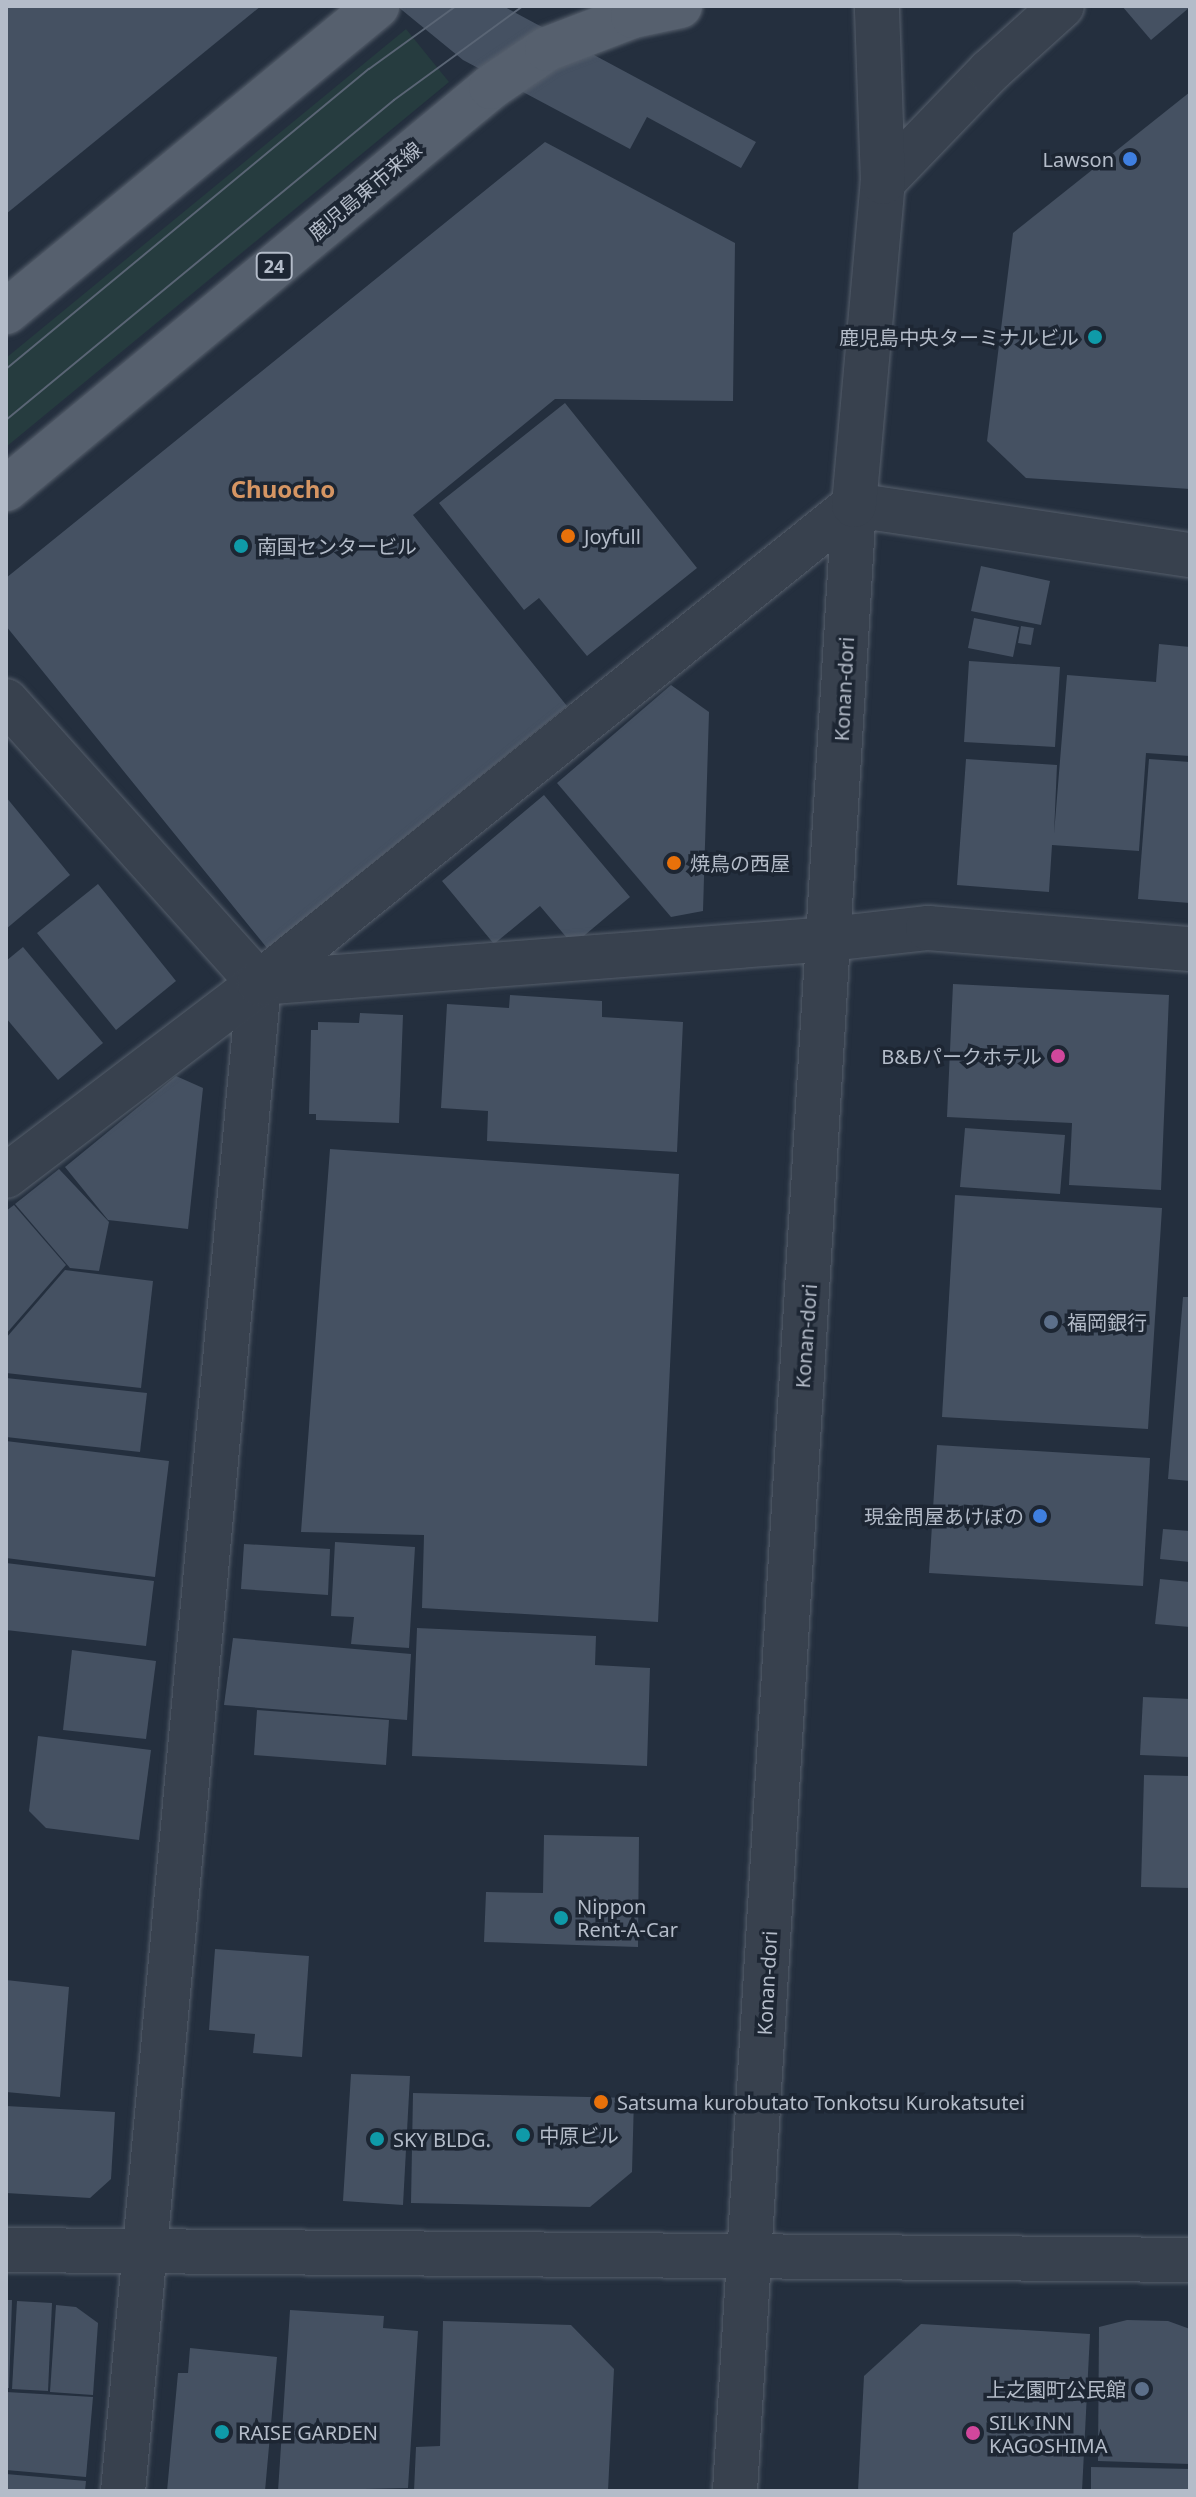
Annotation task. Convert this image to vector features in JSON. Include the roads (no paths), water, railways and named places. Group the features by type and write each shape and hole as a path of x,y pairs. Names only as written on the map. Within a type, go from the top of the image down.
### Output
{"main road":[{"path":"6,312 377,6"},
{"name":"鹿児島東市来線","path":"6,489 491,87 547,49 633,16 680,6"}],"street":[{"name":"Konan-dori","path":"735,2491 854,505 883,182 877,6"},
{"path":"883,182 990,71 1062,6"},
{"path":"6,1176 259,983 854,505 1190,555"},
{"path":"6,701 259,983 142,2253 123,2491"},
{"path":"259,983 830,939 928,928 1190,949"},
{"path":"6,2250 1190,2260"}],"tram line":[{"path":"6,369 369,69 456,6"},
{"path":"6,420 394,100 523,6"}],"place":[{"name":"Lawson","path":"1130,159"},
{"name":"鹿児島中央ターミナルビル","path":"1095,337"},
{"name":"Joyfull","path":"568,536"},
{"name":"南国センタービル","path":"241,546"},
{"name":"焼鳥の西屋","path":"674,863"},
{"name":"B&Bパークホテル","path":"1058,1056"},
{"name":"福岡銀行","path":"1051,1322"},
{"name":"現金問屋あけぼの","path":"1040,1516"},
{"name":"Nippon Rent-A-Car","path":"561,1918"},
{"name":"Satsuma kurobutato Tonkotsu Kurokatsutei","path":"601,2102"},
{"name":"中原ビル","path":"523,2135"},
{"name":"SKY BLDG.","path":"377,2139"},
{"name":"上之園町公民館","path":"1142,2389"},
{"name":"RAISE GARDEN","path":"222,2432"},
{"name":"SILK INN KAGOSHIMA","path":"973,2433"}],"district":[{"name":"Chuocho","path":"283,489"}]}
